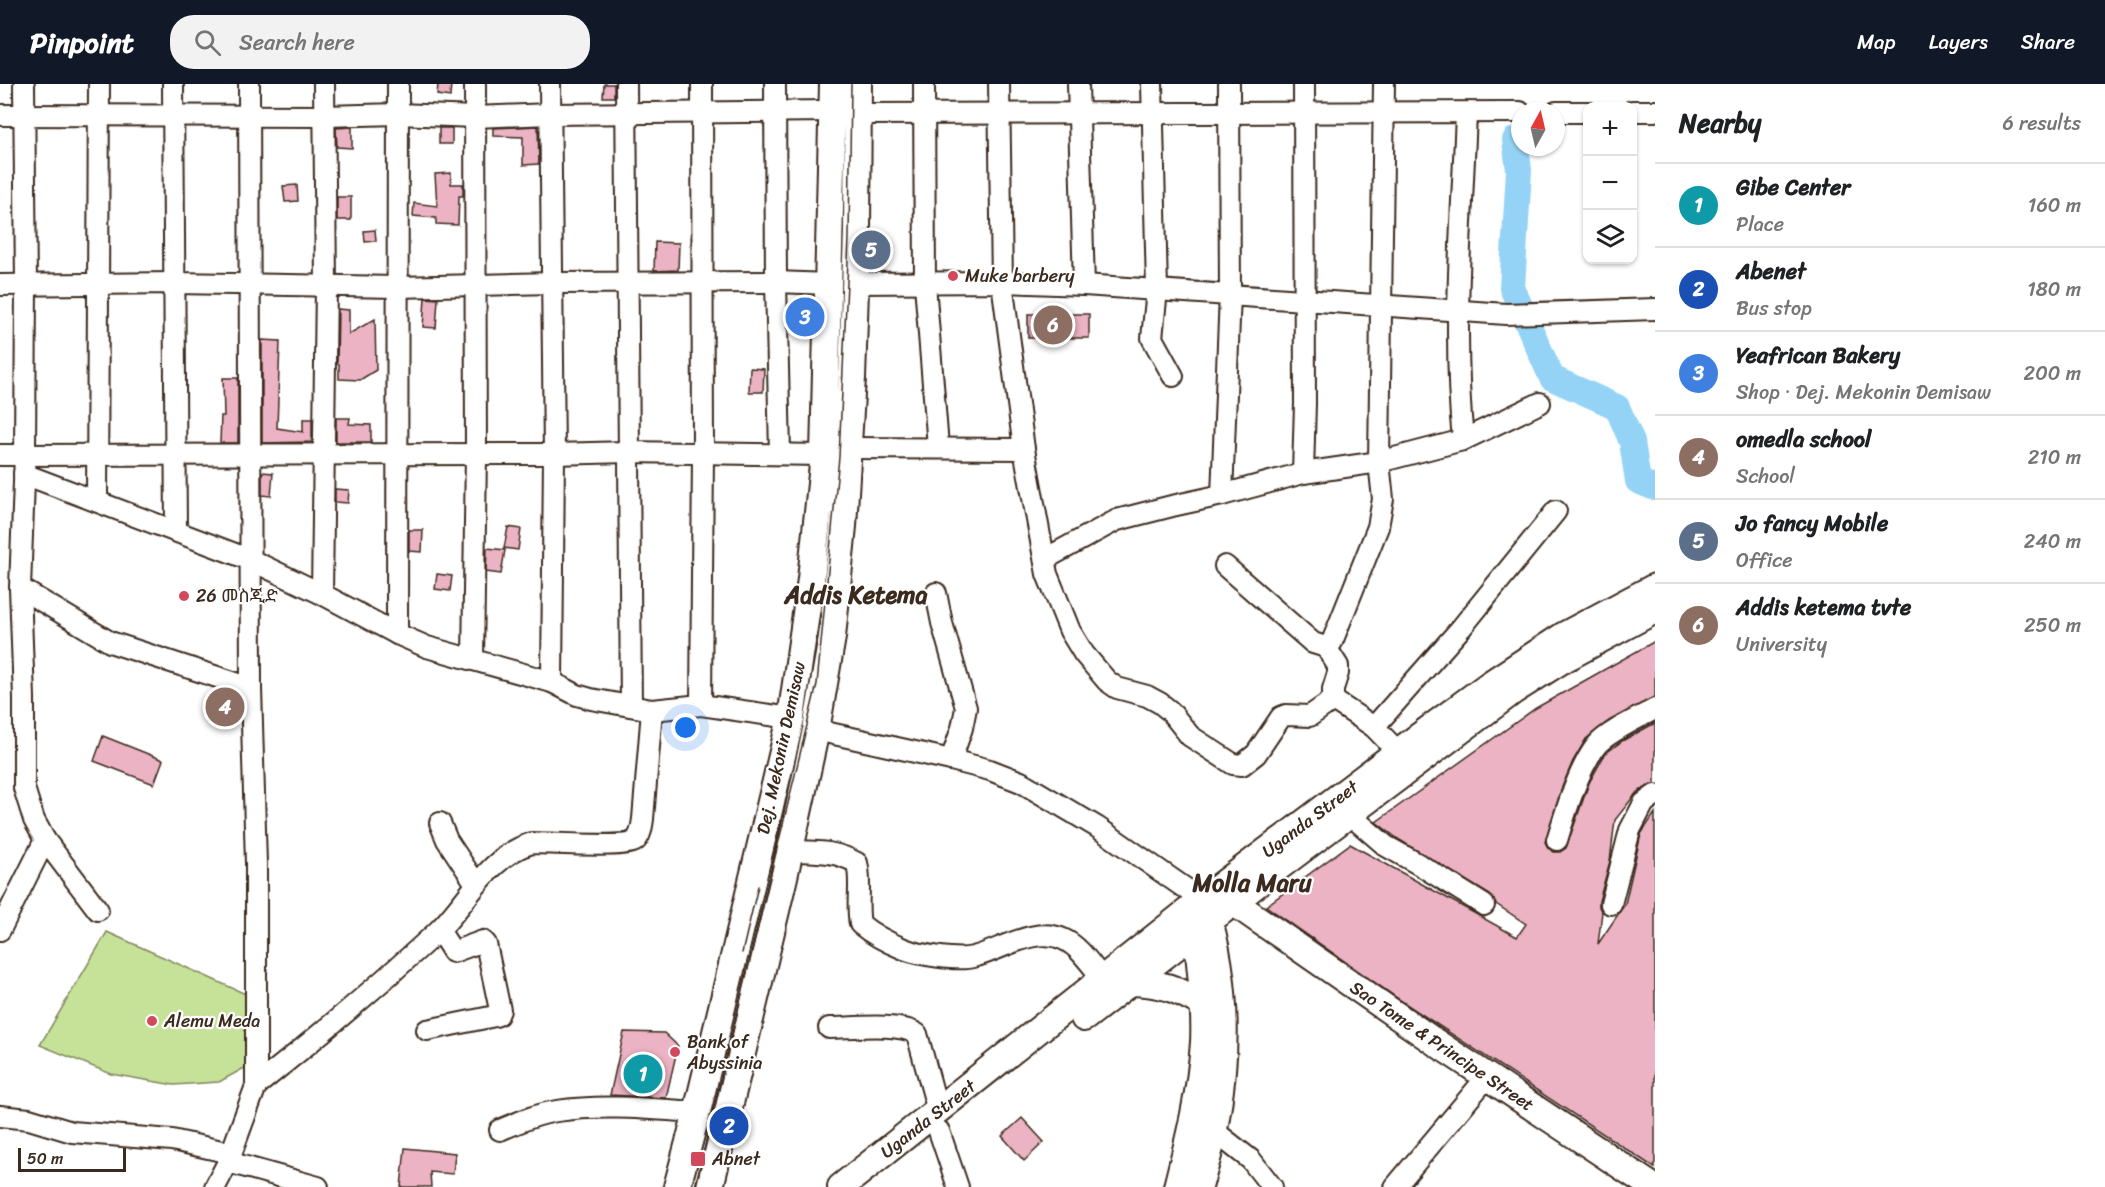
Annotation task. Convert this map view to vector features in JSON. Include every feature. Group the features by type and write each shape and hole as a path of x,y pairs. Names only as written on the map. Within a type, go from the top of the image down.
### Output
{"main road":[{"name":"Dej. Mekonin Demisaw","path":"677,1187 697,1112 790,718 811,579 824,455 833,84"},
{"name":"Dej. Mekonin Demisaw","path":"710,1187 790,851 816,730 832,637 849,448 855,283 858,84"},
{"name":"Uganda Street","path":"841,1187 938,1121 1130,982 1199,916 1398,752 1490,684 1555,642 1655,587"},
{"name":"Uganda Street","path":"869,1187 938,1121 1104,980 1199,916 1233,902 1513,691 1562,660 1655,610"},
{"name":"Sao Tome & Principe Street","path":"1233,902 1487,1077 1653,1187"},
{"path":"1177,1187 1194,1115 1204,1041 1199,916"},
{"path":"1199,916 1221,989 1224,1034 1223,1073 1214,1131 1199,1187"},
{"path":"1130,982 1153,983 1177,989 1203,1004"}],"street":[{"path":"24,84 26,284 20,588 24,788 34,820 45,840 98,910"},
{"path":"97,501 99,84"},
{"path":"173,84 176,531"},
{"path":"215,1187 230,1158 256,1086 256,864 251,688 249,84"},
{"path":"322,594 326,285 324,84"},
{"path":"397,634 398,84"},
{"path":"473,659 476,454 475,84"},
{"path":"550,84 554,454 552,682"},
{"path":"626,84 631,706"},
{"path":"701,705 702,84"},
{"path":"775,84 780,453"},
{"path":"924,84 925,284 938,447"},
{"path":"999,84 1002,282 1024,449 1047,574 1070,631 1084,654 1107,681 1117,688 1147,696 1160,704 1170,711 1190,736 1233,764 1242,765 1256,754 1281,717 1286,715 1310,716 1334,700"},
{"path":"1078,84 1077,113 1084,285"},
{"path":"1152,84 1157,290 1152,338 1173,376"},
{"path":"1222,495 1230,294 1229,84"},
{"path":"1303,473 1305,403 1304,84"},
{"path":"1326,647 1332,642 1345,612 1378,527 1383,499 1379,462 1384,84"},
{"path":"0,115 325,116 398,114 475,117 832,111"},
{"path":"1637,111 1655,111"},
{"path":"858,114 1511,112"},
{"path":"1565,112 1583,112"},
{"path":"1463,440 1458,312 1466,113"},
{"path":"0,285 174,283 397,286 627,282 829,284"},
{"path":"855,283 1002,282 1084,285 1305,301 1381,304 1458,312 1533,315 1655,309"},
{"path":"1045,559 1117,520 1303,473 1379,462 1463,440 1540,403"},
{"path":"849,448 1024,449"},
{"path":"24,465 97,456 250,454 628,452 824,455"},
{"path":"0,455 97,501 251,560 427,647 552,682 584,697 652,710 701,705 790,718"},
{"path":"1374,727 1462,627 1556,511"},
{"path":"1225,566 1313,643 1326,647 1338,666 1333,689 1334,700"},
{"path":"20,588 110,642 251,688"},
{"path":"936,594 966,708 951,760"},
{"path":"1334,700 1374,727 1398,752"},
{"path":"1557,840 1582,772 1597,745 1655,709"},
{"path":"256,1086 314,1039 439,930 476,884 506,856 521,846 532,843 631,843 636,840 642,829 652,710"},
{"path":"816,730 951,760 1006,776 1044,794 1097,827 1199,916"},
{"path":"1611,904 1630,830 1644,803 1655,795"},
{"path":"1350,815 1386,846 1484,905"},
{"path":"440,823 447,840 476,884"},
{"path":"0,930 45,840"},
{"path":"790,851 844,855 857,863 860,874 858,912 860,924 906,950 970,958 1032,935 1043,935 1065,940 1072,945 1104,980"},
{"path":"427,1030 495,1016 500,1010 486,944 483,941 453,952 439,930"},
{"path":"829,1028 899,1027 912,1030 917,1034 938,1121 958,1187"},
{"path":"1395,1187 1487,1077"},
{"path":"500,1130 526,1119 565,1110 636,1108 697,1112"},
{"path":"0,1116 29,1119 72,1132 172,1140 318,1187"},
{"path":"1214,1131 1251,1160 1272,1187"}],"green space":[{"name":"Alemu Meda","path":"107,932 250,996 248,1066 219,1082 174,1085 111,1074 40,1045"}],"building":[{"path":"438,84 451,84 450,97 437,95"},
{"path":"604,84 614,84 614,97 603,97"},
{"path":"538,126 539,164 523,165 523,137 493,136 493,128"},
{"path":"352,127 352,148 337,147 336,128"},
{"path":"439,128 452,128 452,144 439,144"},
{"path":"451,173 451,184 463,184 463,196 459,196 458,225 436,224 436,218 413,216 414,203 437,206 435,174"},
{"path":"297,185 298,201 285,202 283,186"},
{"path":"337,197 351,197 351,220 337,220"},
{"path":"375,230 376,241 365,242 364,231"},
{"path":"655,242 679,243 678,270 654,271"},
{"path":"425,298 438,299 436,328 423,327"},
{"path":"338,309 349,310 349,334 375,319 376,370 360,380 339,379"},
{"path":"1028,314 1089,314 1089,338 1028,338"},
{"path":"262,340 280,341 277,428 303,432 303,419 312,419 312,442 262,443"},
{"path":"750,368 764,369 763,392 749,392"},
{"path":"223,378 238,378 238,443 220,443 221,416 224,416"},
{"path":"336,418 350,418 349,424 371,425 371,442 336,442"},
{"path":"262,472 273,473 271,496 262,495"},
{"path":"335,489 349,490 348,503 335,502"},
{"path":"508,527 521,529 518,550 504,548"},
{"path":"409,530 423,530 422,552 409,551"},
{"path":"487,548 505,550 501,574 486,572"},
{"path":"437,574 452,576 450,591 435,589"},
{"path":"1655,641 1655,697 1609,721 1586,739 1562,787 1545,842 1554,852 1560,852 1566,848 1589,783 1605,754 1622,741 1655,723 1655,783 1637,792 1615,820 1610,861 1599,901 1602,912 1598,944 1625,904 1641,834 1655,813 1655,1168 1397,998 1266,906 1350,844 1517,937 1526,924 1496,904 1490,895 1398,839 1376,822 1536,708"},
{"path":"103,736 163,760 154,784 94,761"},
{"path":"624,1032 664,1033 678,1046 666,1098 610,1095"},
{"path":"1022,1118 1044,1142 1024,1161 1002,1136"},
{"path":"405,1148 455,1153 453,1174 430,1172 431,1187 401,1187"}],"waterway":[{"path":"1517,156 1519,170 1512,288 1552,378 1617,407 1632,442 1638,481 1655,488"}],"tram line":[{"path":"695,1187 817,684 839,457 849,239 851,84"},
{"path":"742,953 758,886"}],"place":[{"name":"Jo fancy Mobile","path":"871,250"},
{"name":"Muke barbery","path":"953,276"},
{"name":"Yeafrican Bakery","path":"805,317"},
{"name":"Addis ketema tvte","path":"1053,325"},
{"name":"26 መስጂድ","path":"184,596"},
{"name":"omedla school","path":"225,707"},
{"name":"Alemu Meda","path":"152,1021"},
{"name":"Bank of Abyssinia","path":"675,1052"},
{"name":"Gibe Center","path":"643,1074"},
{"name":"Abenet","path":"729,1126"},
{"name":"Abnet","path":"698,1159"}],"district":[{"name":"Addis Ketema","path":"856,595"},
{"name":"Molla Maru","path":"1252,883"}]}
